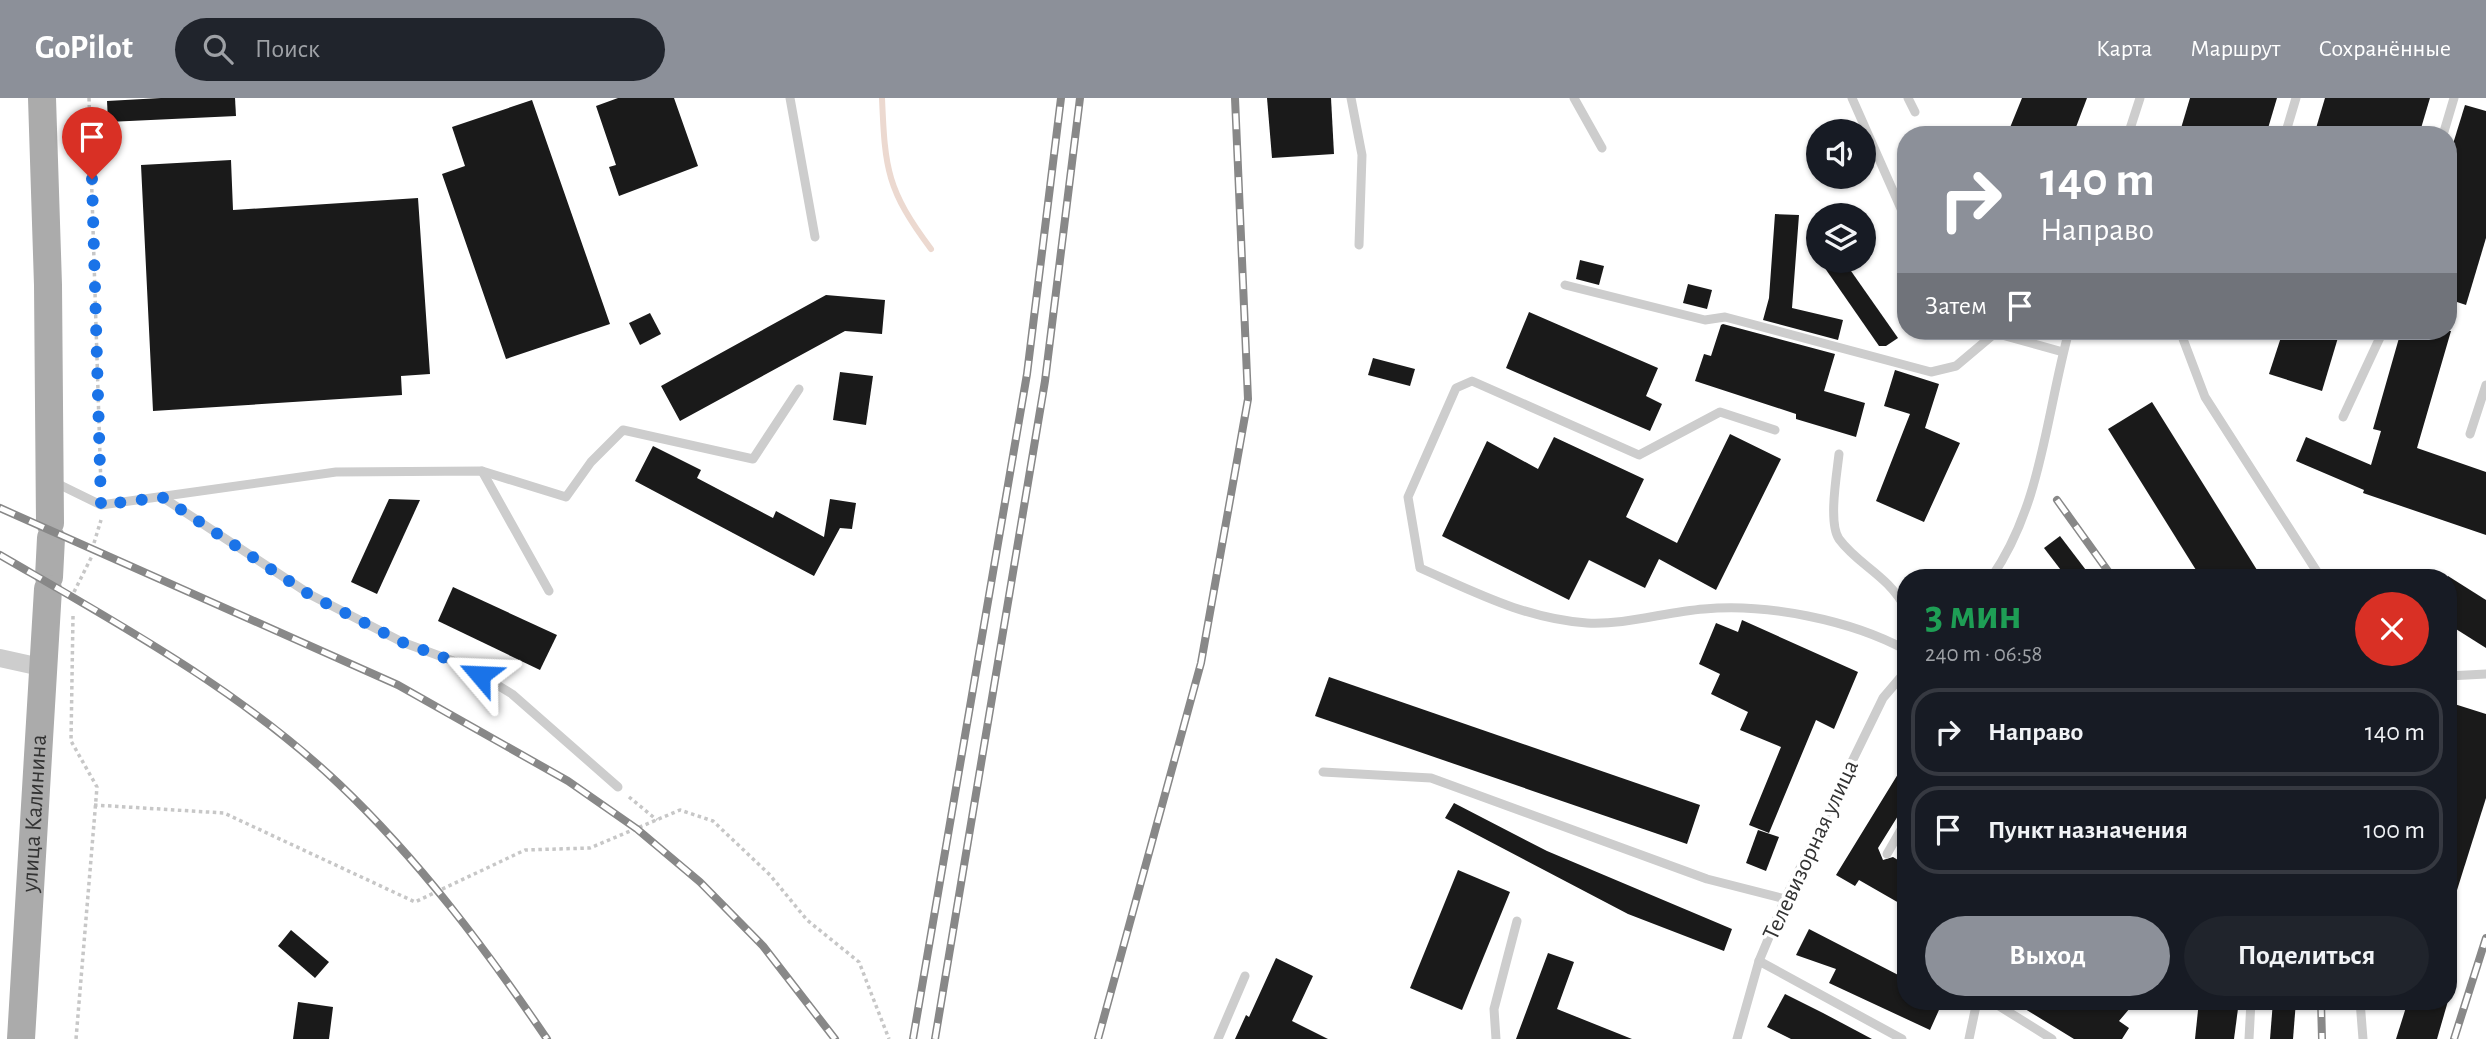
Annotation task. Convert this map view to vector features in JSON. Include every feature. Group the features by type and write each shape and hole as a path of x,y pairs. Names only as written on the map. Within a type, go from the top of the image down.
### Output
{"main road":[{"name":"улица Калинина","path":"21,1039 45,668 57,586 50,530 48,285 42,98"}],"street":[{"path":"0,658 45,668"}],"lane":[{"path":"790,98 815,237"},
{"path":"1351,98 1362,155 1359,245"},
{"path":"1574,98 1602,148"},
{"path":"1852,98 1897,200"},
{"path":"1908,98 1914,112"},
{"path":"2131,126 2140,98"},
{"path":"2288,126 2296,98"},
{"path":"2446,126 2454,98"},
{"path":"1565,285 1705,320 1725,317 1931,372 1956,366 1983,340"},
{"path":"2020,340 2063,352"},
{"path":"1997,569 2010,551 2033,488 2066,340"},
{"path":"2183,340 2205,397 2315,569"},
{"path":"2343,417 2379,340"},
{"path":"1775,430 1720,412 1639,455 1472,381 1456,388 1408,497 1420,568 1526,614 1588,623 1705,608 1763,608 1875,633 1897,645"},
{"path":"2470,434 2486,385"},
{"path":"50,480 101,505 337,472 482,471 566,497 591,462 623,430 753,459 799,389"},
{"path":"1839,454 1834,520 1838,538 1897,593"},
{"path":"482,471 549,591"},
{"path":"162,497 310,595 402,642 464,665 512,694 618,787"},
{"path":"2457,676 2486,674"},
{"name":"Телевизорная улица","path":"1737,1039 1759,961 1785,899 1882,698 1897,681"},
{"path":"1324,772 1431,778 1707,879 1785,899"},
{"path":"1887,854 1897,837"},
{"path":"1496,1039 1494,1009 1517,922"},
{"path":"1759,961 1902,1039"},
{"path":"1218,1039 1245,976"},
{"path":"1969,1039 1975,1010"},
{"path":"2005,1010 2052,1039"},
{"path":"2249,1039 2251,1010"},
{"path":"2361,1010 2363,1039"}],"path":[{"path":"89,98 101,505 100,529 94,543"},
{"path":"57,586 92,556"},
{"path":"73,604 71,741 97,787 76,1039"},
{"path":"618,787 657,820"},
{"path":"94,806 224,813 415,902 524,850 590,848 680,810 713,821 770,875 807,920 859,962 889,1039"}],"building":[{"path":"235,98 236,116 108,122 107,101"},
{"path":"618,98 674,98 698,166 619,196 609,167 616,165 596,106"},
{"path":"1267,98 1331,98 1334,154 1272,158"},
{"path":"2022,98 2087,98 2076,126 2011,126"},
{"path":"2190,98 2277,98 2269,126 2182,126"},
{"path":"2325,98 2430,98 2422,126 2317,126"},
{"path":"532,100 610,324 506,359 442,174 465,166 452,127"},
{"path":"2465,105 2486,111 2486,238 2466,305 2457,302 2457,131"},
{"path":"231,160 233,210 418,198 430,374 401,376 402,395 153,411 141,165"},
{"path":"1775,214 1799,215 1792,308 1843,320 1838,340 1763,320 1769,298"},
{"path":"1580,260 1604,266 1599,285 1576,279"},
{"path":"1828,273 1852,273 1897,337 1886,346 1879,346"},
{"path":"1688,284 1712,290 1707,309 1683,303"},
{"path":"826,295 885,300 882,334 845,331 680,421 661,386"},
{"path":"1529,312 1658,368 1646,396 1662,404 1650,431 1506,368"},
{"path":"650,313 661,334 640,345 629,323"},
{"path":"1723,324 1835,354 1824,391 1865,403 1856,437 1796,419 1796,414 1695,381 1704,354 1711,356"},
{"path":"2280,340 2337,340 2322,391 2269,374"},
{"path":"2398,340 2448,340 2417,448 2486,472 2486,535 2363,493 2364,490 2296,461 2306,437 2371,465 2381,431 2373,429"},
{"path":"1373,358 1415,369 1410,386 1368,375"},
{"path":"1895,370 1939,384 1925,428 1960,443 1924,522 1876,501 1910,414 1884,406"},
{"path":"840,372 873,376 866,425 833,420"},
{"path":"2152,402 2256,569 2195,569 2108,429"},
{"path":"1730,434 1781,459 1716,590 1659,559 1645,588 1589,560 1569,600 1442,536 1487,441 1538,469 1554,437 1644,479 1626,517 1677,543"},
{"path":"653,446 701,470 697,478 773,518 776,511 824,537 830,499 856,503 852,529 840,528 814,576 635,481"},
{"path":"389,499 420,500 377,594 351,582"},
{"path":"2060,536 2085,569 2060,569 2044,548"},
{"path":"2457,582 2486,600 2486,648 2457,630"},
{"path":"453,587 557,635 540,670 438,621"},
{"path":"1742,620 1858,672 1834,729 1816,720 1769,833 1749,825 1781,747 1740,730 1748,712 1711,694 1720,674 1699,664 1716,623 1738,632"},
{"path":"1329,677 1700,805 1687,844 1315,716"},
{"path":"2457,705 2486,714 2486,798 2457,890"},
{"path":"1897,776 1897,817 1878,848 1883,860 1893,857 1897,859 1897,902 1859,880 1855,886 1836,875"},
{"path":"1454,803 1547,851 1732,929 1724,951 1628,914 1445,818"},
{"path":"1758,830 1779,837 1766,871 1746,863"},
{"path":"1458,870 1510,892 1462,1010 1410,988"},
{"path":"1809,929 1897,974 1897,1010 1939,1010 1930,1030 1829,983 1836,969 1796,955"},
{"path":"291,930 329,962 315,978 278,946"},
{"path":"1548,953 1574,962 1557,1009 1632,1039 1516,1039"},
{"path":"1276,958 1313,976 1292,1021 1328,1039 1235,1039 1246,1015 1249,1017"},
{"path":"1785,994 1872,1039 1791,1039 1767,1027"},
{"path":"298,1002 333,1007 329,1039 293,1039"},
{"path":"2027,1010 2128,1010 2119,1021 2129,1028 2122,1039 2074,1039"},
{"path":"2198,1010 2238,1010 2234,1039 2195,1039"},
{"path":"2272,1010 2295,1010 2293,1039 2270,1039"},
{"path":"2405,1010 2445,1010 2437,1039 2396,1039"}],"waterway":[{"path":"882,98 887,162 891,178 905,211 931,249"}],"railway":[{"path":"913,1039 1027,374 1061,98"},
{"path":"935,1039 1045,381 1080,98"},
{"path":"1098,1039 1201,663 1248,399 1235,98"},
{"path":"2057,500 2107,569"},
{"path":"0,508 398,685 568,781 637,829 700,882 763,946 835,1039"},
{"path":"0,555 176,660 261,718 301,750 368,813 424,874 500,971 547,1039"},
{"path":"2454,1039 2486,938"},
{"path":"2321,1010 2322,1039"}],"route":[{"path":"92,179 101,505 162,497 310,595 402,642 464,665 480,675"}]}
